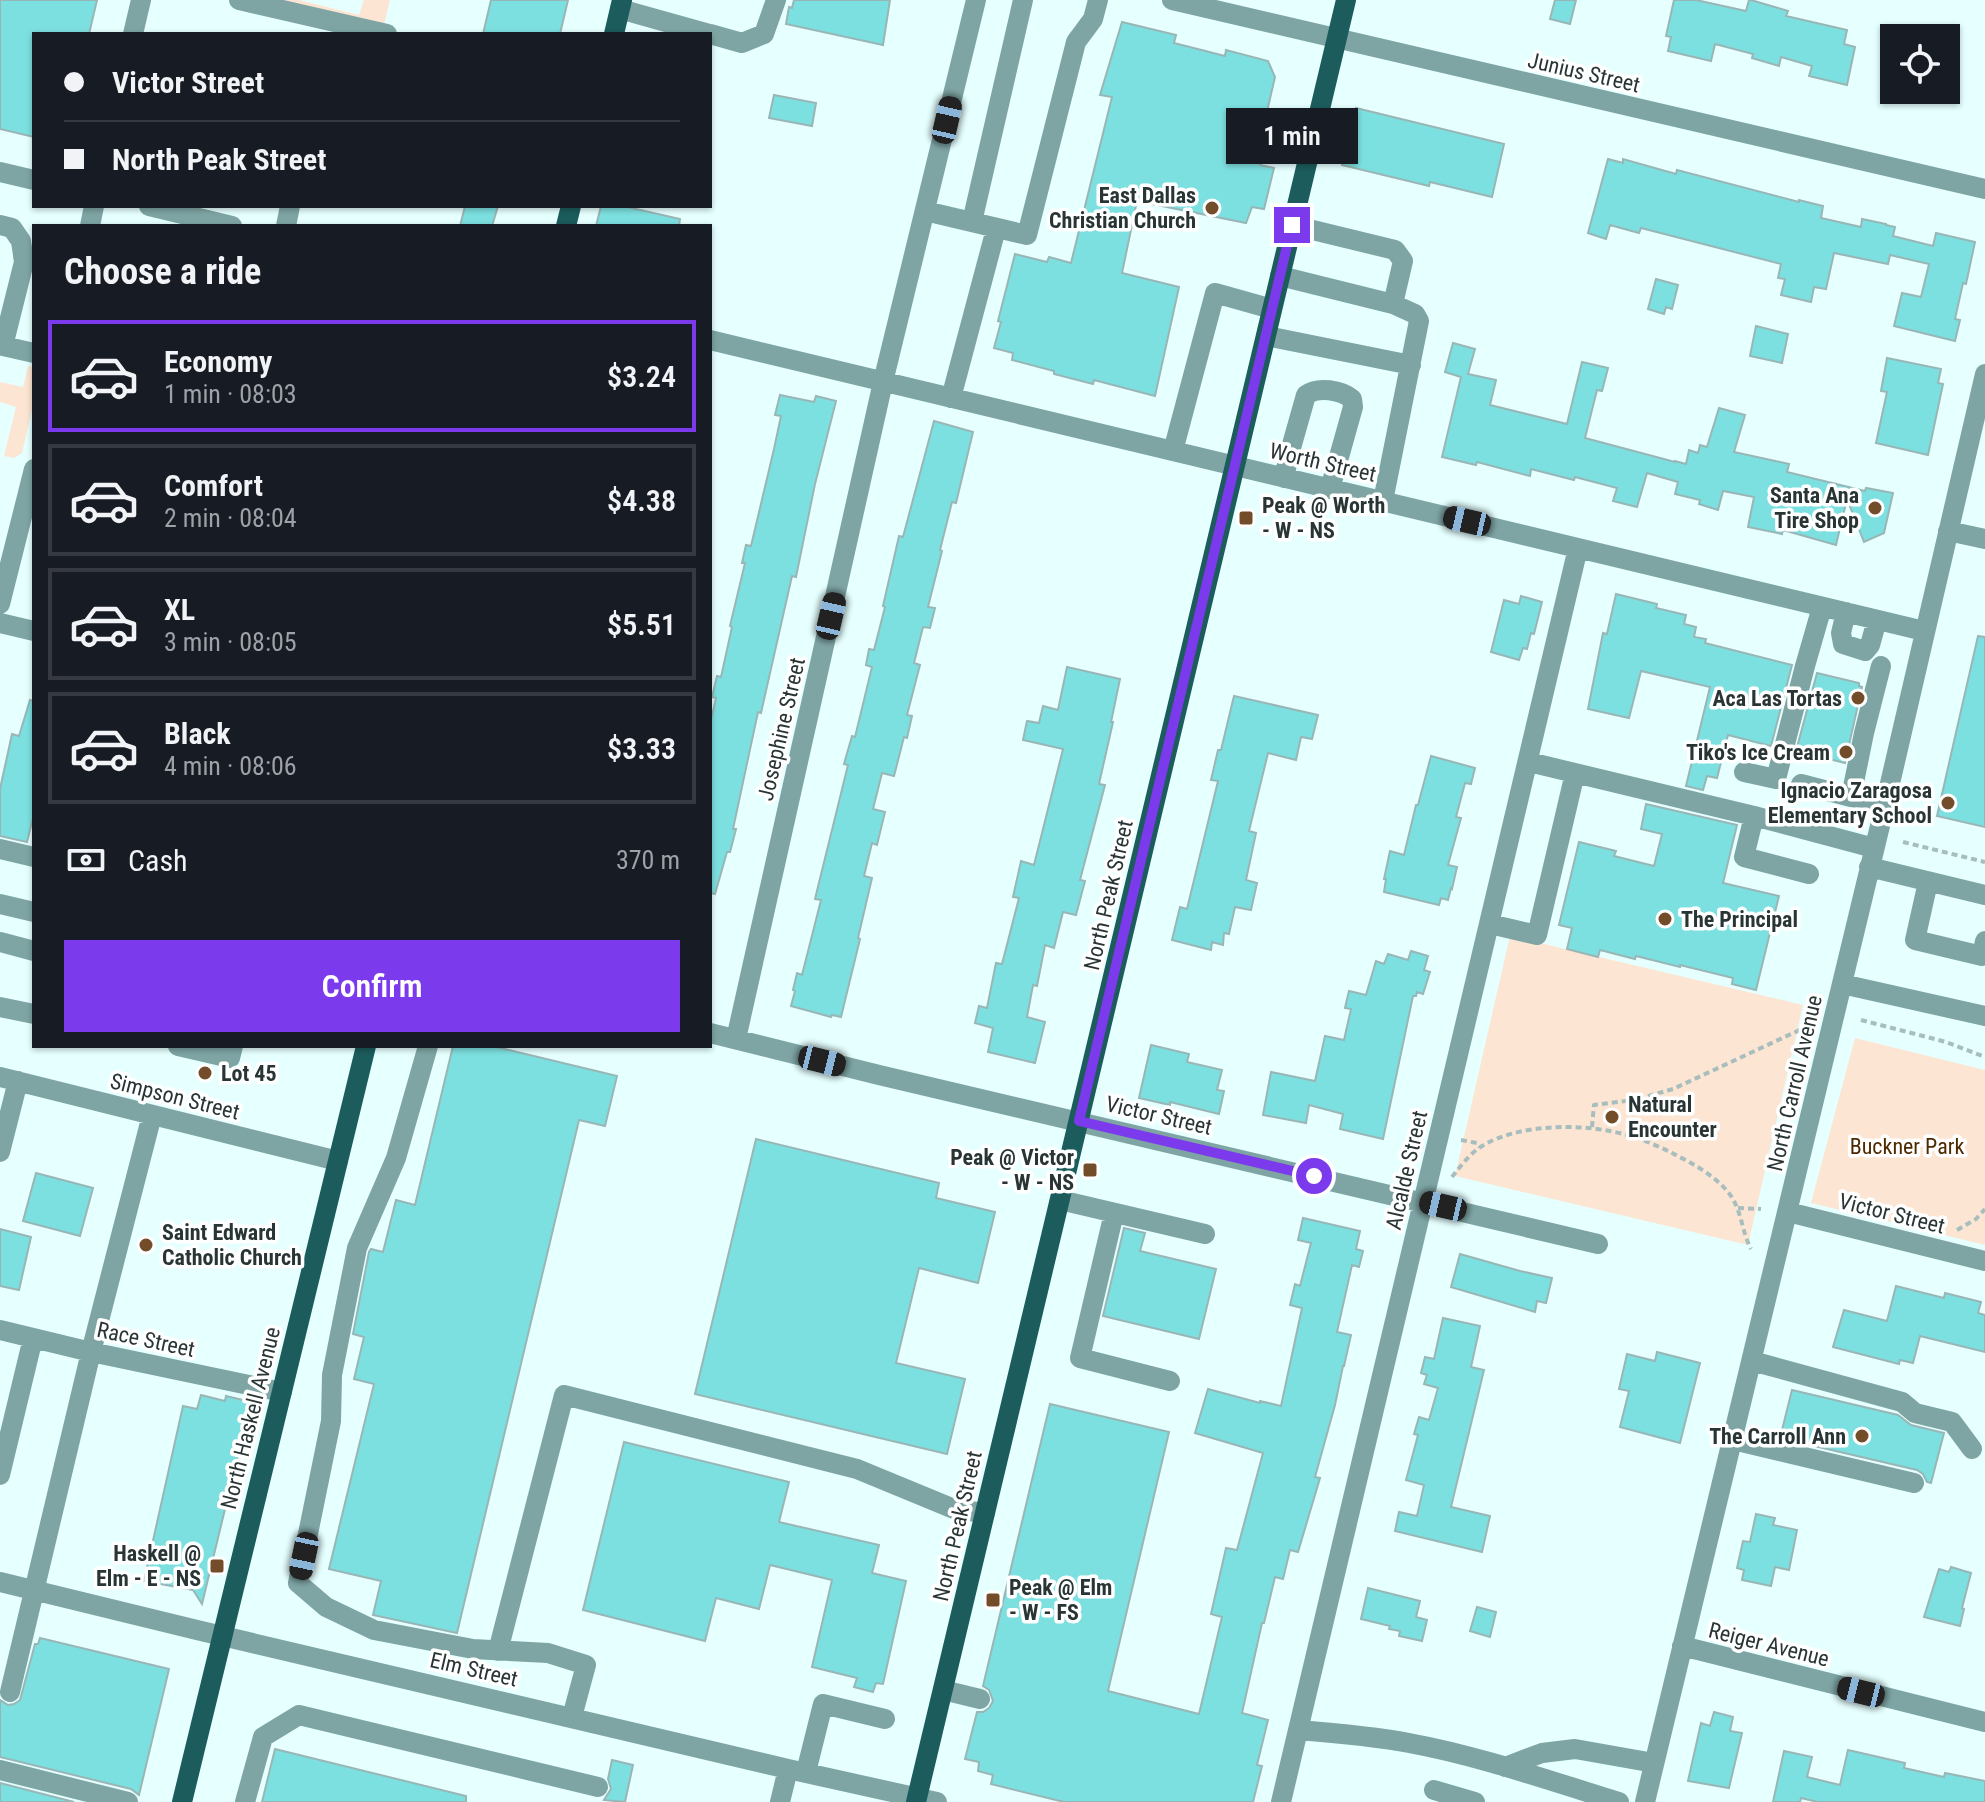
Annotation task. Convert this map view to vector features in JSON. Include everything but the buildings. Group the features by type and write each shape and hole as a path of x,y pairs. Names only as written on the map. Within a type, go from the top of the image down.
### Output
{"main road":[{"name":"North Peak Street","path":"923,1800 943,1690 1346,0"},
{"path":"614,32 621,5"},
{"name":"North Haskell Avenue","path":"182,1802 366,1048"}],"street":[{"path":"133,32 141,0"},
{"path":"239,0 378,32"},
{"path":"712,35 742,43 764,34 776,0"},
{"name":"Josephine Street","path":"736,1039 883,382 976,0"},
{"path":"972,222 1023,0"},
{"path":"925,211 1027,235 1076,42 1093,19 1098,0"},
{"name":"Junius Street","path":"1172,0 1985,189"},
{"path":"621,5 703,32"},
{"path":"0,172 32,180"},
{"path":"157,208 222,224"},
{"path":"0,225 12,228 21,241 24,262 3,346 32,353"},
{"path":"1292,225 1395,250 1403,261 1393,304"},
{"path":"951,398 996,229"},
{"path":"1280,276 1393,304 1415,314 1419,321 1383,501"},
{"path":"1173,451 1215,293 1272,309"},
{"path":"1266,336 1411,365"},
{"name":"Worth Street","path":"712,340 1924,631"},
{"name":"North Carroll Avenue","path":"1645,1802 1885,805 1985,374"},
{"path":"1284,478 1306,395 1318,389 1347,395 1352,399 1353,407 1330,489"},
{"path":"0,604 32,477"},
{"path":"1948,531 1985,539"},
{"name":"Alcalde Street","path":"1281,1802 1578,548"},
{"path":"1744,772 1776,779 1822,607"},
{"path":"1846,612 1841,633 1843,644 1865,651 1875,664 1915,676"},
{"path":"1865,651 1870,645 1877,620"},
{"path":"0,623 32,631"},
{"path":"1851,797 1881,666"},
{"path":"1529,762 1754,816 1872,857 1928,882 1985,895"},
{"path":"1490,924 1537,935 1575,773"},
{"path":"1801,784 1885,805"},
{"path":"1754,816 1744,857 1809,874"},
{"path":"0,849 32,857"},
{"path":"1928,882 1915,940 1982,956 1985,941"},
{"path":"0,904 32,912"},
{"path":"0,942 32,950"},
{"path":"1842,984 1985,1016"},
{"path":"0,1007 32,1014"},
{"name":"Victor Street","path":"712,1033 1598,1244"},
{"path":"187,1048 230,1058 232,1048"},
{"path":"427,1048 396,1158 357,1248 332,1375 331,1421 298,1583 326,1607 374,1630 473,1649 548,1653 586,1665 572,1717"},
{"path":"0,1152 9,1079"},
{"name":"Simpson Street","path":"9,1079 338,1161"},
{"path":"10,1692 91,1352 152,1115"},
{"path":"1060,1200 1205,1234"},
{"name":"Victor Street","path":"1788,1212 1985,1261"},
{"path":"1114,1213 1080,1358 1170,1381"},
{"name":"Race Street","path":"0,1330 282,1392"},
{"path":"0,1475 33,1338"},
{"path":"1752,1361 1902,1402 1915,1413 1952,1422 1972,1449"},
{"path":"498,1651 564,1395 857,1469 954,1509 985,1513"},
{"path":"1733,1440 1914,1483"},
{"name":"Elm Street","path":"0,1582 923,1800"},
{"name":"Reiger Avenue","path":"1682,1646 1985,1722"},
{"path":"943,1690 980,1699"},
{"path":"780,1802 797,1771 823,1704 885,1719"},
{"path":"245,1802 263,1737 299,1715 598,1787"},
{"path":"1298,1730 1359,1734 1400,1741 1505,1767 1619,1802"},
{"path":"1505,1767 1542,1753 1575,1749 1654,1763"},
{"path":"0,1770 128,1802"},
{"path":"1434,1790 1475,1802"}],"path":[{"path":"1903,842 1985,862"},
{"path":"1861,1020 1946,1042 1985,1057"},
{"path":"1592,1127 1594,1105 1634,1100 1673,1089 1804,1028"},
{"path":"1628,1135 1634,1100"},
{"path":"1452,1177 1466,1158 1480,1147 1533,1130 1592,1127 1628,1135 1686,1160 1712,1177 1728,1192 1738,1208 1744,1235 1751,1249"},
{"path":"1461,1140 1477,1143 1480,1147"},
{"path":"1738,1208 1761,1209"},
{"path":"1957,1230 1976,1219 1985,1209"}],"green space":[{"path":"268,0 299,0 359,15 364,0 390,0 383,29"},
{"path":"28,366 32,367 32,410 22,453 14,458 4,456 16,407 0,402 0,382 23,387"},
{"path":"1510,936 1803,1005 1748,1245 1455,1176"},
{"name":"Buckner Park","path":"1855,1038 1985,1070 1985,1245 1811,1203"}],"place":[{"name":"East Dallas Christian Church","path":"1212,208"},
{"name":"Santa Ana Tire Shop","path":"1875,508"},
{"name":"Peak @ Worth - W - NS","path":"1246,518"},
{"name":"Aca Las Tortas","path":"1858,698"},
{"name":"Tiko's Ice Cream","path":"1846,752"},
{"name":"Ignacio Zaragosa Elementary School","path":"1948,803"},
{"name":"The Principal","path":"1665,919"},
{"name":"Lot 45","path":"205,1073"},
{"name":"Natural Encounter","path":"1612,1117"},
{"name":"Peak @ Victor - W - NS","path":"1090,1170"},
{"name":"Saint Edward Catholic Church","path":"146,1245"},
{"name":"The Carroll Ann","path":"1862,1436"},
{"name":"Haskell @ Elm - E - NS","path":"217,1566"},
{"name":"Peak @ Elm - W - FS","path":"993,1600"}],"route":[{"path":"1292,225 1079,1121 1314,1176"}]}
